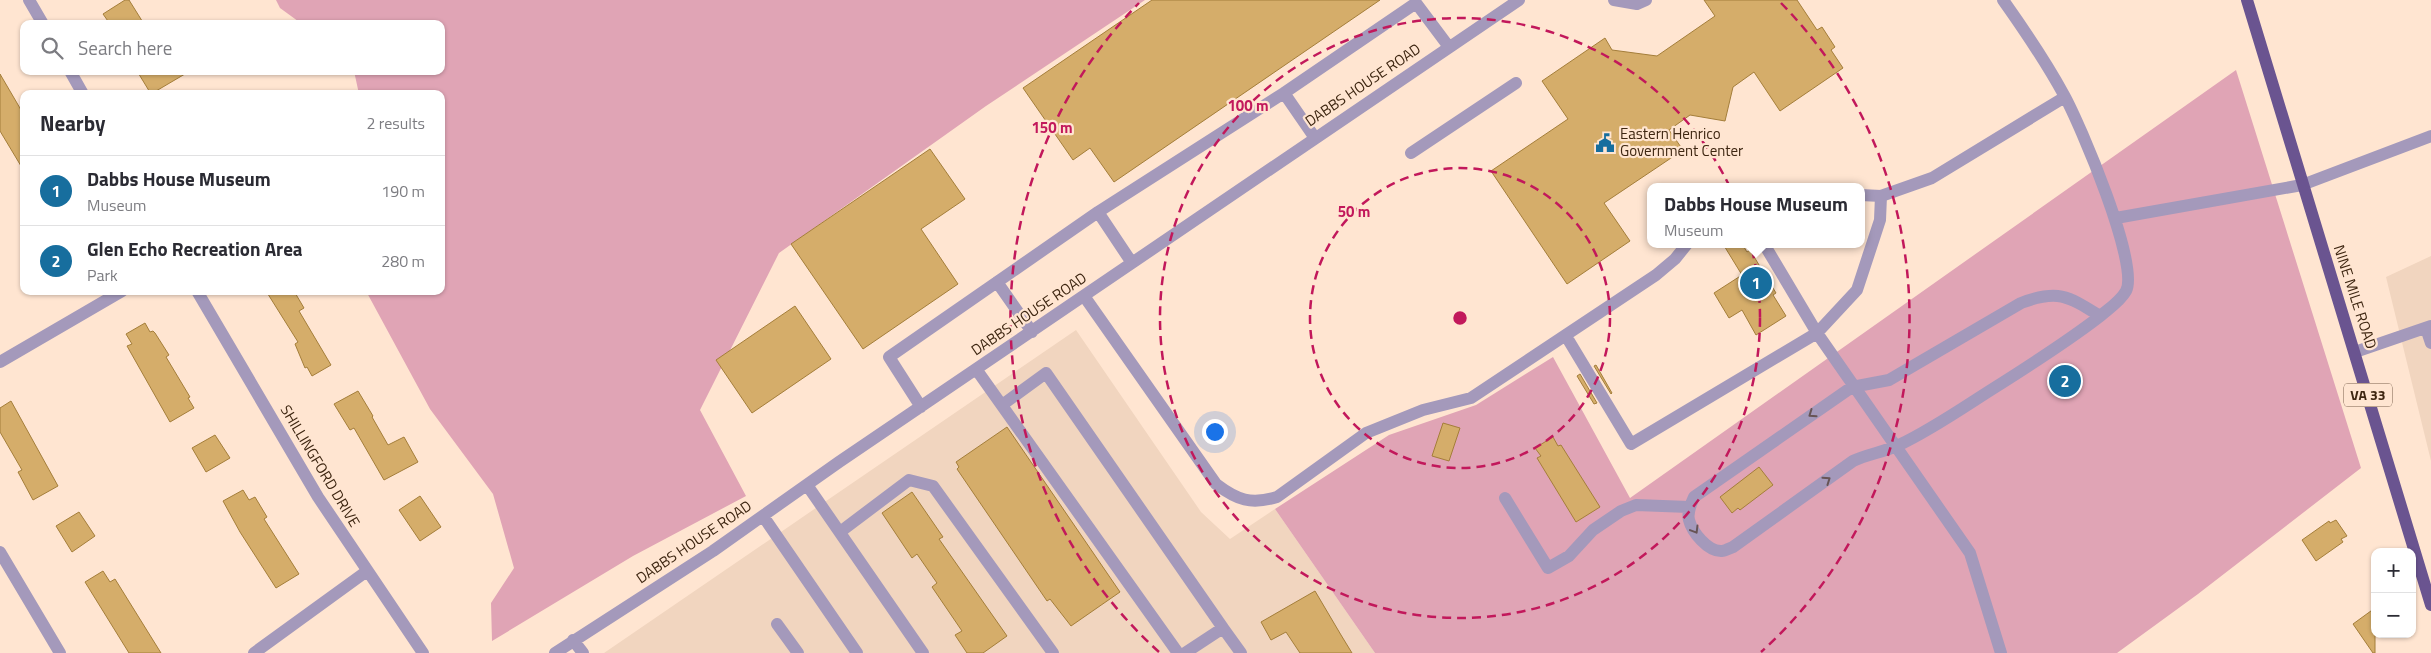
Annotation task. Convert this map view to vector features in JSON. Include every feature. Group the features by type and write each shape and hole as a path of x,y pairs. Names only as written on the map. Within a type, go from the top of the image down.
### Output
{"main road":[{"name":"NINE MILE ROAD","path":"2247,0 2431,605"}],"street":[{"path":"29,0 41,20"},
{"name":"DABBS HOUSE ROAD","path":"555,653 713,551 920,407 1519,0"},
{"path":"1614,0 1637,4 1646,0"},
{"path":"2003,0 2035,45 2065,97 2116,218 2127,272 2127,288 2119,301 2100,316 2059,347 1932,428 1897,446 1868,454 1853,461 1733,547 1721,551 1709,547 1697,535 1689,520 1689,507 1694,497 1852,387 1889,380 2021,303 2053,294 2078,302 2100,316"},
{"path":"920,407 889,358 1098,212 1284,93 1416,3 1449,47"},
{"path":"72,75 81,90"},
{"path":"1410,153 1516,83"},
{"path":"1284,93 1315,138"},
{"path":"1865,194 1881,196 1932,178 2065,97"},
{"path":"2116,218 2302,185 2431,136"},
{"path":"1566,336 1631,444 1817,333 1857,290 1880,220 1881,196"},
{"path":"1098,212 1132,263"},
{"path":"1084,296 1216,484 1232,496 1262,502 1277,497 1366,433 1422,410 1471,398 1656,275 1675,259 1684,248"},
{"path":"1766,248 1852,387 1897,446 1970,553 2001,653"},
{"path":"997,282 1032,332"},
{"path":"0,362 115,295"},
{"name":"SHILLINGFORD DRIVE","path":"199,295 318,498 423,653"},
{"path":"2355,352 2429,327 2431,343"},
{"path":"976,369 1178,653"},
{"path":"1002,404 1046,373 1241,653"},
{"path":"840,532 909,480 933,486 1053,653"},
{"path":"807,485 923,653"},
{"path":"1505,498 1548,568 1568,556 1593,530 1621,511 1636,505 1689,507"},
{"path":"763,516 852,651"},
{"path":"0,552 60,653"},
{"path":"254,653 367,571"},
{"path":"778,624 798,653"},
{"path":"1185,653 1223,628"},
{"path":"574,640 583,653"}],"shaded area":[{"path":"276,0 1145,0 986,106 779,253 700,410 746,496 633,556 492,641 491,603 514,568 493,494 430,409 368,295 445,295 445,90 358,90 355,75 445,75 445,20 296,20 280,8"},
{"path":"2236,70 2361,468 2198,594 2117,653 1375,653 1275,509 1389,435 1476,405 1553,357 1630,498"},
{"path":"2431,256 2431,461 2386,277"},
{"path":"1076,330 1201,512 1230,539 1275,509 1375,653 604,653"}],"building":[{"path":"125,0 129,0 142,20 107,20 103,14"},
{"path":"1152,0 1380,0 1114,182 1090,148 1073,160 1023,88"},
{"name":"Eastern Henrico Government Center","path":"1704,0 1797,0 1817,30 1822,27 1835,47 1831,50 1843,68 1780,111 1754,72 1733,87 1725,121 1690,115 1669,130 1683,150 1604,203 1630,241 1567,284 1491,171 1568,119 1542,81 1605,38 1612,50 1657,56 1715,16"},
{"path":"0,74 20,108 20,164 0,131"},
{"path":"139,75 183,75 158,90 149,90"},
{"path":"930,149 965,199 921,229 958,284 863,349 791,244"},
{"path":"1725,248 1744,248 1747,252 1750,250 1776,293 1773,295 1786,316 1756,335 1742,310 1729,318 1714,293 1742,275"},
{"path":"269,295 296,295 304,308 299,311 331,365 312,376 307,367 305,368 295,344 298,342"},
{"path":"795,306 831,359 752,413 716,360"},
{"path":"145,323 150,332 153,331 155,333 169,355 166,357 190,397 188,398 194,408 170,422 127,346 132,344 126,334"},
{"path":"1596,365 1612,393 1611,394 1594,366"},
{"path":"1580,374 1597,403 1594,404 1577,376"},
{"path":"358,391 388,445 404,437 418,462 384,480 354,428 350,430 334,404"},
{"path":"11,401 58,486 33,500 18,472 22,470 0,432 0,408"},
{"path":"1443,423 1460,428 1449,461 1432,456"},
{"path":"1007,427 1120,592 1071,626 1050,599 1047,601 957,469 959,467 956,462"},
{"path":"215,435 230,458 206,472 192,448"},
{"path":"1553,437 1558,446 1561,445 1600,507 1576,522 1537,458 1541,456 1535,448"},
{"path":"1759,467 1773,485 1740,510 1738,508 1732,513 1720,497"},
{"path":"243,490 249,500 255,497 267,517 264,519 299,574 276,588 240,532 223,501"},
{"path":"912,492 943,537 939,539 1007,636 983,653 967,653 955,635 962,631 932,587 937,583 917,554 912,558 882,513"},
{"path":"420,496 441,527 420,541 399,510"},
{"path":"79,512 95,536 72,552 56,526"},
{"path":"2336,520 2347,536 2341,539 2343,542 2316,561 2302,540 2329,521 2330,523"},
{"path":"103,571 110,582 115,579 161,653 129,653 85,582"},
{"path":"1315,591 1352,653 1300,653 1286,632 1271,640 1261,622"},
{"path":"2371,611 2371,638 2375,638 2375,653 2373,653 2353,624"}],"place":[{"name":"Eastern Henrico Government Center","path":"1605,143"},
{"name":"Dabbs House Museum","path":"1756,283"},
{"name":"Glen Echo Recreation Area","path":"2065,381"}]}
